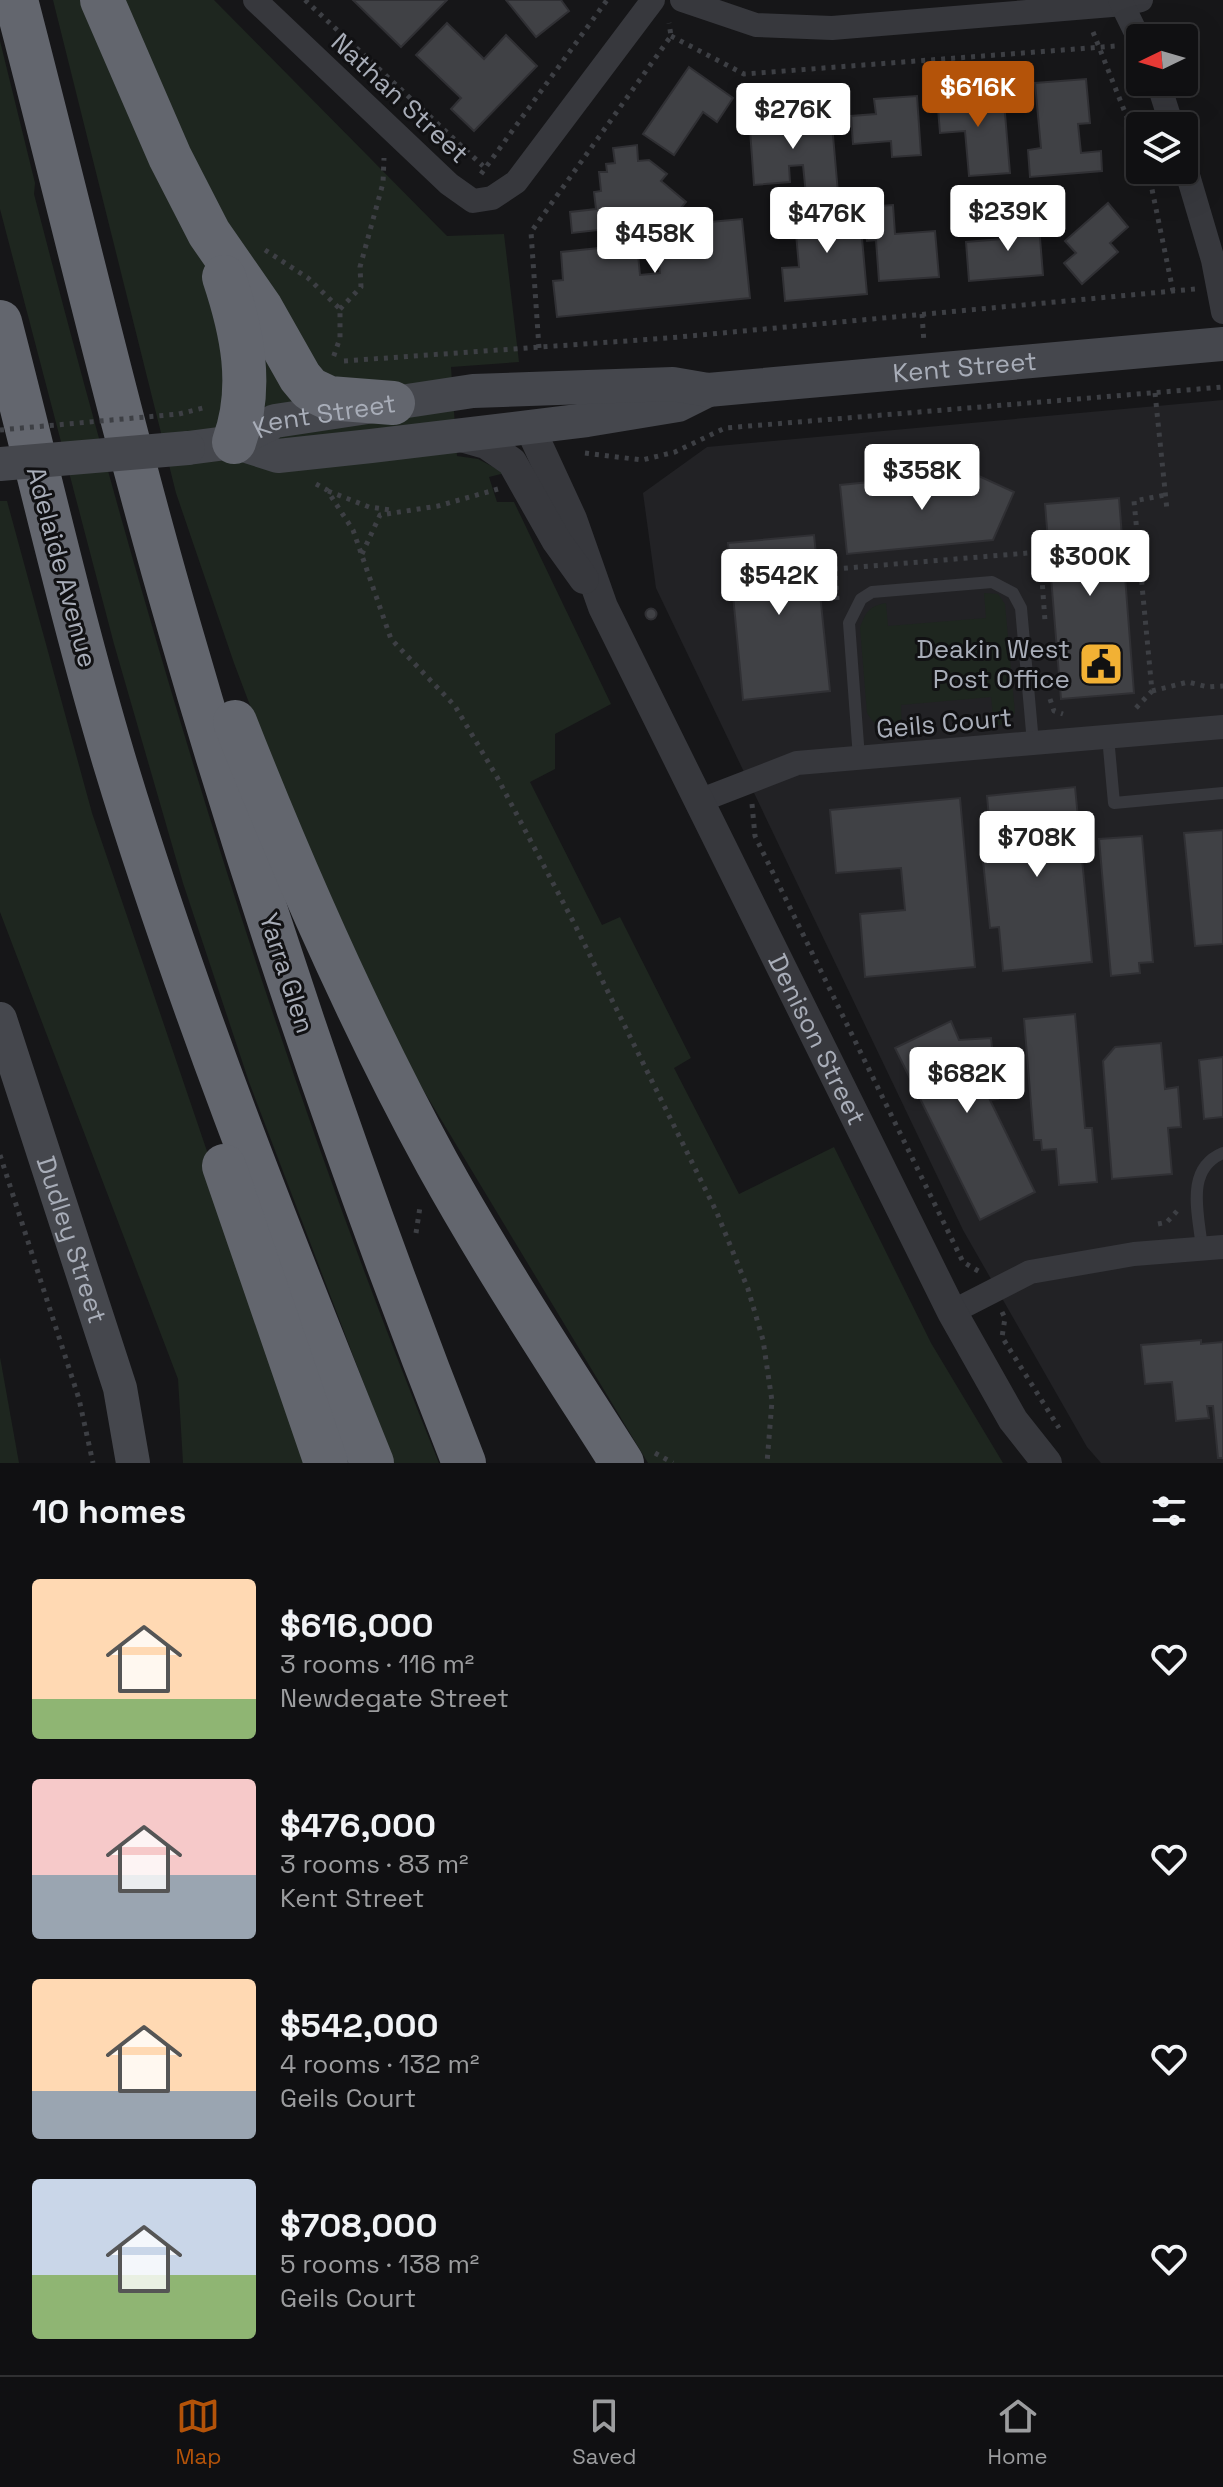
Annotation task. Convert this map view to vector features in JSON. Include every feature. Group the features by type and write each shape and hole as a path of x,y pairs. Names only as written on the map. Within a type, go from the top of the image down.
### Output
{"highway":[{"path":"16,0 138,474 292,863 436,1161 503,1278 622,1463"},
{"path":"102,0 170,157 209,233 261,308 310,389 329,398 393,403"},
{"path":"209,233 242,340 245,396 234,442"},
{"name":"Adelaide Avenue","path":"0,322 62,570 130,811"},
{"name":"Yarra Glen","path":"138,474 181,634 290,985 376,1233 464,1463"},
{"path":"130,811 158,966 326,1463"},
{"path":"130,811 273,1215 372,1463"}],"main road":[{"name":"Kent Street","path":"0,464 234,442 275,421 443,396 552,386 673,384 708,390 1223,344"},
{"name":"Kent Street","path":"234,442 278,456 530,428 678,405 708,390"},
{"path":"443,396 503,407 518,415 530,428"},
{"name":"Dudley Street","path":"0,1019 120,1388 133,1463"}],"street":[{"name":"Nathan Street","path":"255,0 449,184 473,201 492,198 516,182 653,0"},
{"path":"682,0 756,25 832,28 1128,1 1131,24"},
{"path":"1190,184 1223,312"},
{"name":"Denison Street","path":"530,428 572,519 603,607 952,1312 1013,1420 1047,1463"},
{"name":"Denison Street","path":"458,436 486,444 512,462 556,540 603,607"},
{"name":"Geils Court","path":"699,801 797,763 1223,727"},
{"path":"952,1312 1030,1272 1134,1254 1212,1248"}],"lane":[{"name":"Geils Court","path":"859,758 849,623 861,599 872,592 992,582 1013,593 1021,608 1033,743"},
{"path":"1108,737 1114,803 1223,793"},
{"path":"1212,1248 1198,1177 1207,1163 1223,1153"}],"path":[{"path":"305,0 483,166"},
{"path":"473,201 483,166 607,0"},
{"path":"1081,7 1101,48 1126,113"},
{"path":"539,348 531,232 671,36 744,74 1126,44"},
{"path":"397,135 384,151 383,183 360,267 361,287 340,309 340,338 331,362 668,338 1218,286"},
{"path":"1151,184 1173,291"},
{"path":"257,245 308,278 340,309"},
{"path":"583,452 642,460 675,452 725,428 1223,387"},
{"path":"1155,393 1167,510"},
{"path":"0,430 179,414 209,407"},
{"path":"305,477 327,490 369,507 394,510 438,506 512,485"},
{"path":"327,490 353,530 391,639 455,706 497,777 574,923 728,1236 748,1289 766,1353 772,1401 767,1463"},
{"path":"1152,691 1134,501 1165,495"},
{"path":"362,554 380,515 394,510"},
{"path":"838,615 835,569 1040,552 1045,624"},
{"path":"1121,711 1134,710 1152,691 1188,682 1208,687 1223,686"},
{"path":"1049,697 1054,711 1069,716"},
{"path":"743,784 755,809 755,836 935,1205 963,1262 983,1273"},
{"path":"0,1155 79,1399 93,1463"},
{"path":"1152,1225 1167,1222 1182,1204"},
{"path":"1005,1318 1002,1337 1065,1438"}],"shaded area":[{"path":"53,0 214,0 447,236 504,234 519,362 451,367 457,456 478,459 505,473 489,477 497,502 514,502 611,704 555,734 555,769 530,782 602,925 620,917 691,1058 674,1068 739,1194 834,1147 931,1343 1003,1463 648,1463 407,1063 296,827 234,663 176,493"},
{"path":"0,41 35,183 34,194 76,355 120,516 215,835 320,1151 439,1463 394,1463 249,1082 183,883 114,644 0,209"},
{"path":"1223,400 1223,1463 1101,1463 1087,1447 963,1230 656,588 643,493 707,447"},
{"path":"0,501 7,501 92,813 313,1463 183,1463 178,1379 0,912"},
{"path":"984,593 998,594 1005,604 1015,713 1001,725 994,726 991,697 901,705 902,730 877,726 867,713 860,628 868,611 886,603 888,626 986,618"},
{"path":"0,1357 19,1463 0,1463"}],"building":[{"path":"353,0 447,0 401,47"},
{"path":"506,0 561,0 569,11 536,37"},
{"path":"447,23 484,59 506,35 537,66 474,131 451,109 461,98 416,55"},
{"path":"689,67 733,98 717,122 703,112 674,155 643,134"},
{"path":"1086,79 1090,123 1078,124 1081,153 1101,151 1102,171 1030,177 1028,150 1041,148 1035,83"},
{"path":"1003,90 1010,173 969,176 965,131 940,133 937,96"},
{"path":"917,96 921,155 892,157 891,141 853,144 851,116 876,114 874,99"},
{"path":"810,111 811,126 832,124 838,193 806,195 803,165 789,166 790,182 754,185 749,116"},
{"path":"637,145 638,161 649,160 667,174 661,181 686,202 667,225 652,213 642,225 572,233 570,212 596,209 594,192 601,191 599,172 607,172 606,164 615,163 613,148"},
{"path":"1108,203 1128,227 1110,243 1118,252 1082,284 1064,263 1076,253 1065,241"},
{"path":"859,205 867,294 785,301 782,268 799,267 794,211"},
{"path":"893,205 895,234 935,231 939,277 879,281 876,240 867,241 864,207"},
{"path":"1038,214 1043,275 969,281 966,242 1014,238 1012,216"},
{"path":"742,219 750,298 557,317 553,281 563,280 561,252 637,244 640,275 660,273 658,254 702,250 699,223"},
{"path":"970,472 1014,492 993,540 847,554 840,485"},
{"path":"1119,498 1134,693 1061,699 1045,504"},
{"path":"814,535 830,691 743,700 728,543"},
{"path":"651,608 657,614 651,620 645,614"},
{"path":"1075,787 1092,962 1003,971 999,927 990,928 981,842 991,841 987,796"},
{"path":"960,798 975,967 865,977 860,914 905,910 901,868 836,873 830,810"},
{"path":"1223,830 1223,944 1195,946 1184,833"},
{"path":"1142,836 1153,962 1139,963 1140,973 1111,976 1099,839"},
{"path":"1075,1014 1085,1128 1092,1128 1097,1182 1059,1185 1056,1149 1042,1150 1041,1140 1034,1140 1024,1019"},
{"path":"951,1021 959,1040 991,1038 998,1099 990,1100 1035,1192 980,1220 895,1048"},
{"path":"1161,1043 1165,1089 1178,1087 1181,1127 1168,1128 1172,1174 1112,1179 1103,1061 1115,1047"},
{"path":"1223,1057 1223,1117 1204,1119 1199,1060"},
{"path":"1201,1340 1201,1344 1223,1342 1223,1458 1218,1458 1213,1406 1207,1406 1209,1418 1176,1421 1172,1382 1145,1384 1141,1345"}],"place":[{"name":"Deakin West Post Office","path":"1101,664"}]}
